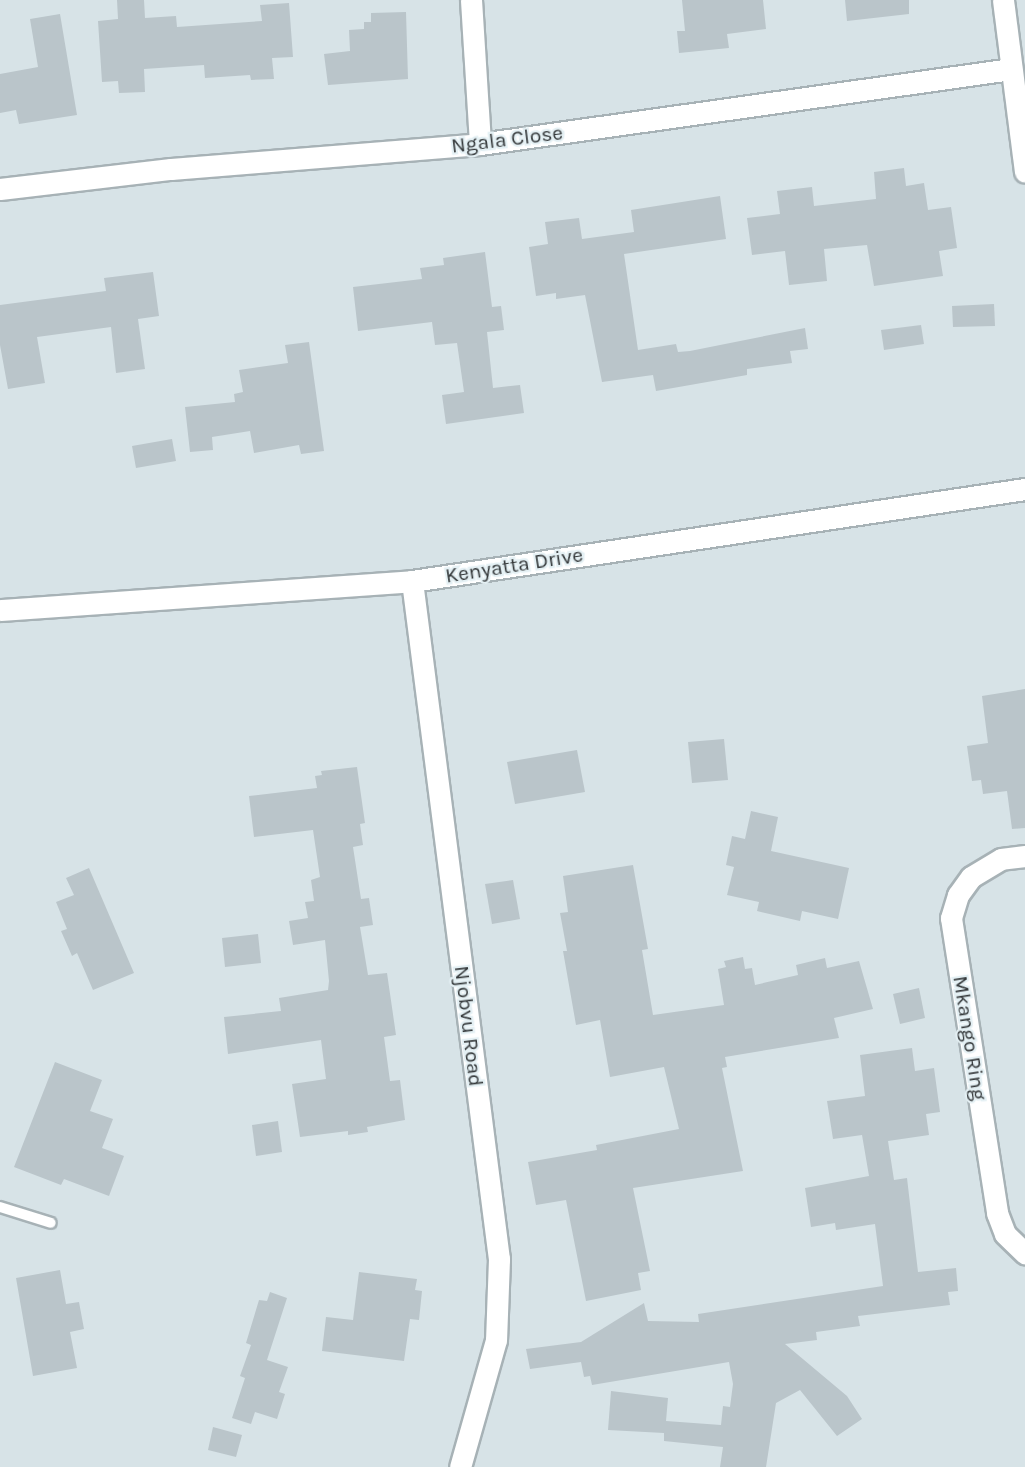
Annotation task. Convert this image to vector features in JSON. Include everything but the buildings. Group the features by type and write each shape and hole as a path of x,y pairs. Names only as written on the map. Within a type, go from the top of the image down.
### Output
{"street":[{"path":"471,0 480,144"},
{"path":"1003,0 1011,69 1020,97 1025,172"},
{"name":"Ngala Close","path":"0,189 171,169 480,144 1011,69"},
{"name":"Kenyatta Drive","path":"0,610 412,581 1025,489"},
{"name":"Njobvu Road","path":"412,581 499,1259 496,1340 460,1467"},
{"name":"Mkango Ring","path":"1025,856 1001,859 971,877 958,895 951,918 997,1213 1005,1234 1025,1253"}],"lane":[{"path":"0,1208 51,1223"}]}
